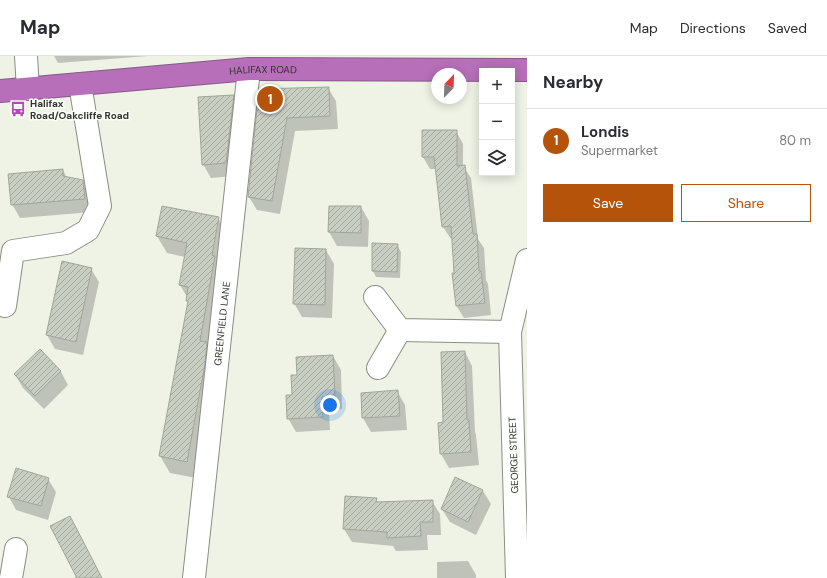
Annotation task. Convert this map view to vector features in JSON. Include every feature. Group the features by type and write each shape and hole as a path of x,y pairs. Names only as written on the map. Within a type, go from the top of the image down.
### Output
{"highway":[{"name":"HALIFAX ROAD","path":"0,91 249,69 527,70"}],"street":[{"path":"26,56 28,89"},
{"name":"GREENFIELD LANE","path":"194,578 249,69"},
{"path":"5,306 13,251 66,243 88,230 100,206 80,84"},
{"name":"GEORGE STREET","path":"517,578 510,332 527,260"},
{"path":"375,298 400,330"},
{"path":"400,330 510,332"},
{"path":"378,368 400,330"},
{"path":"11,578 16,549"}],"building":[{"path":"329,87 330,116 287,118 272,201 248,197 259,89"},
{"path":"234,95 226,163 202,165 198,97"},
{"path":"422,130 457,130 457,166 465,165 473,234 477,234 479,271 481,271 485,303 456,306 452,273 454,273 451,226 442,227 434,157 422,157"},
{"path":"63,169 63,176 83,180 85,199 11,205 8,174"},
{"path":"162,206 219,217 212,255 215,256 200,341 207,342 205,364 187,462 159,456 188,301 186,301 188,287 179,285 187,243 156,236"},
{"path":"329,206 361,206 361,233 328,232"},
{"path":"372,243 398,244 397,272 372,271"},
{"path":"295,248 326,249 325,305 293,304"},
{"path":"62,261 92,268 76,342 46,335"},
{"path":"40,349 61,371 35,396 14,374"},
{"path":"465,351 467,420 469,420 471,452 440,454 438,423 443,422 441,352"},
{"path":"333,355 335,396 322,397 323,417 287,419 286,395 292,395 291,375 297,375 296,357"},
{"path":"398,390 400,416 362,418 361,393"},
{"path":"16,468 49,478 41,506 7,497"},
{"path":"455,477 483,490 468,522 441,509"},
{"path":"345,496 377,498 376,502 433,500 433,522 420,522 421,536 387,538 387,532 343,529"},
{"path":"70,516 102,578 77,578 50,526"}],"place":[{"name":"Londis","path":"270,99"},
{"name":"Halifax Road/Oakcliffe Road","path":"18,109"}]}
